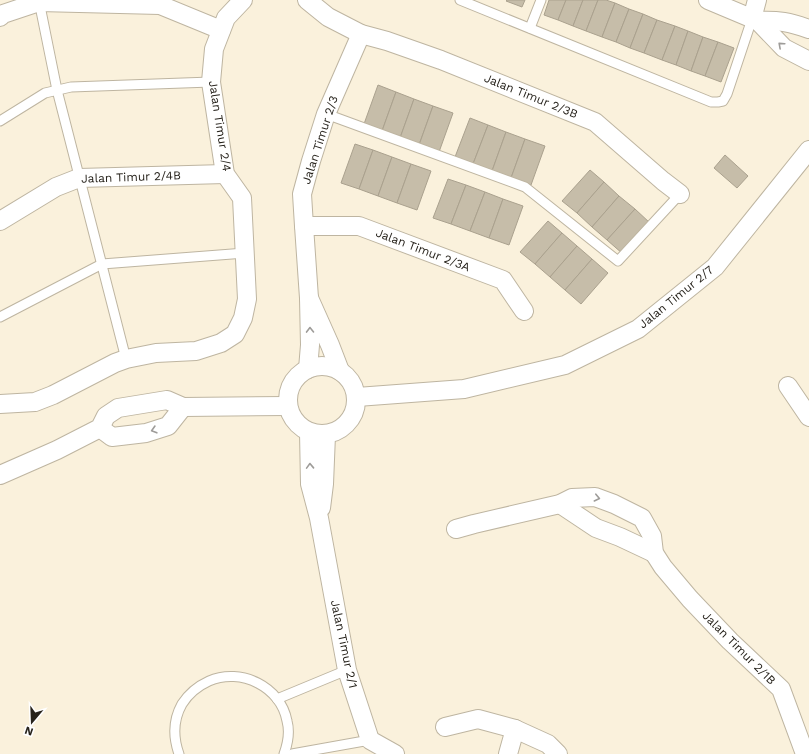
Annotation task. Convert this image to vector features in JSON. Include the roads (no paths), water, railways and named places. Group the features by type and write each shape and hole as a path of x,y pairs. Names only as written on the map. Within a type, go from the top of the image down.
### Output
{"street":[{"name":"Jalan Timur 2/4","path":"126,359 156,353 196,351 221,343 235,334 243,318 247,299 242,198 226,174 211,82 214,49 221,30 226,18 243,0"},
{"name":"Jalan Timur 2/3B","path":"307,0 328,17 361,34 387,41 441,60 595,122 680,194"},
{"path":"708,0 755,20 794,24 809,29"},
{"path":"756,0 755,20 784,48 809,61"},
{"path":"1,14 39,1 160,3 221,30"},
{"name":"Jalan Timur 2/3","path":"308,369 310,346 309,298 302,194 326,114 361,34"},
{"name":"Jalan Timur 2/7","path":"357,397 464,389 565,365 638,329 715,267 809,150"},
{"name":"Jalan Timur 2/4B","path":"0,220 56,186 79,178 226,174"},
{"name":"Jalan Timur 2/3A","path":"304,226 359,226 496,277 503,280 524,311"},
{"path":"309,298 330,344 340,371"},
{"path":"0,404 35,402 53,395 115,363 126,359"},
{"path":"319,366 330,366 340,371 348,377 354,386 357,397 356,408 352,418 346,426 336,432 317,433 299,426 292,417 288,406 288,394 292,384 299,375 308,369 319,366"},
{"path":"788,386 809,418"},
{"path":"0,475 100,428 106,416 118,408 167,400 183,407 288,406"},
{"path":"100,428 112,437 146,433 168,426 183,407"},
{"name":"Jalan Timur 2/1","path":"317,433 310,484 319,518 347,670 370,740"},
{"name":"Jalan Timur 2/1B","path":"456,529 560,504 572,498 595,496 642,518 652,536 654,553 663,567 690,599 730,641 781,689 805,754"},
{"path":"560,504 596,528 620,537 654,553"},
{"path":"445,727 478,719 515,729 548,744 558,754"},
{"path":"508,754 515,729"},
{"path":"370,740 395,754"}],"lane":[{"path":"460,0 711,102 723,101 727,94 755,20"},
{"path":"530,28 541,0"},
{"path":"39,1 57,90 126,359"},
{"path":"0,121 45,93 71,87 211,82"},
{"path":"326,114 525,187 618,260 680,194"},
{"path":"0,317 102,264 245,253"},
{"path":"278,699 347,670"},
{"path":"179,754 174,732 179,710 185,699 193,690 203,684 225,676 237,676 249,679 270,690 278,699 284,710 287,721 288,739 284,754"},
{"path":"292,754 370,740"}]}
